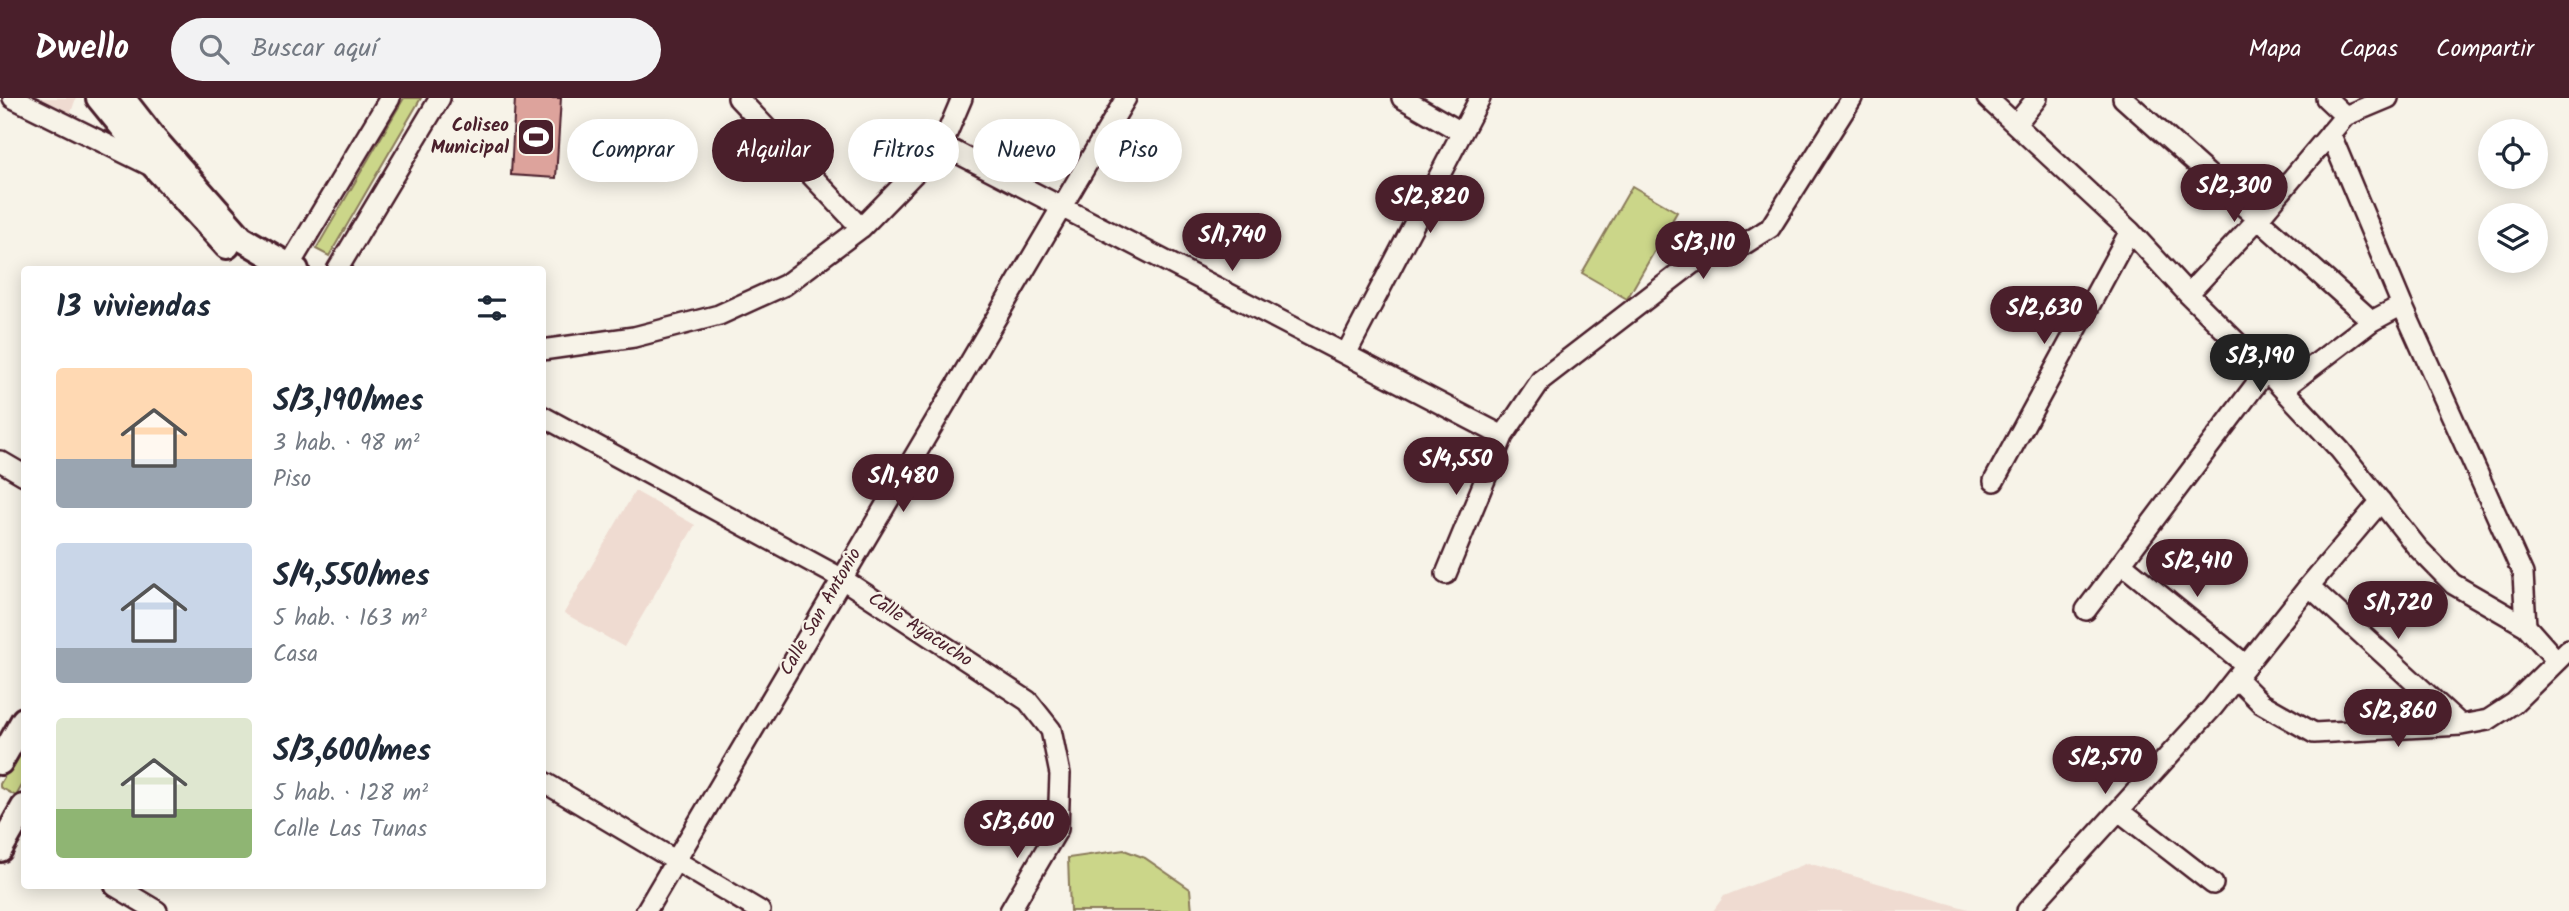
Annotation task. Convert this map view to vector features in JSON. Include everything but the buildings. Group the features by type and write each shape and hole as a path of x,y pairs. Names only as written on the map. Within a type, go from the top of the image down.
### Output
{"main road":[{"path":"99,98 156,168 231,250 276,266"},
{"path":"122,98 153,139 241,238 280,266"},
{"path":"0,762 21,725"},
{"path":"0,849 16,820"}],"street":[{"path":"13,98 156,168"},
{"path":"286,266 390,98"},
{"path":"339,266 440,98"},
{"path":"738,98 862,228"},
{"path":"953,119 962,98"},
{"name":"Calle San Antonio","path":"646,911 1126,98"},
{"path":"1402,98 1461,132"},
{"path":"1346,354 1480,98"},
{"path":"1446,574 1503,436 1541,380 1693,263 1743,245 1770,228 1852,98"},
{"path":"1987,98 2130,231 2188,294 2266,370 2340,450 2417,547 2453,584 2526,626 2563,655 2514,703 2488,720 2461,725 2314,733 2261,704 2241,672 2122,564"},
{"path":"2016,124 2037,98"},
{"path":"2123,98 2372,321"},
{"path":"2326,98 2345,116"},
{"path":"2188,294 2258,219 2345,116 2388,98"},
{"path":"2330,133 2402,305 2523,574 2526,626"},
{"path":"959,154 1503,436"},
{"path":"546,349 634,337 719,315 785,285 862,228 906,182"},
{"path":"1994,481 2130,231"},
{"path":"2283,389 2372,321 2402,305"},
{"path":"2086,610 2266,370"},
{"name":"Calle Ayacucho","path":"546,418 841,578 1028,701 1051,730 1060,774 1058,829 1010,911"},
{"path":"0,461 21,473"},
{"path":"2027,911 2213,707 2381,501"},
{"path":"2309,586 2461,725"},
{"path":"546,783 760,911"},
{"path":"2119,811 2213,884"},
{"path":"120,889 158,911"}],"shaded area":[{"path":"32,98 76,98 69,118"},
{"path":"635,491 695,525 624,647 564,613"},
{"path":"1808,863 1975,911 1713,911 1724,896"}],"green space":[{"path":"404,98 421,98 329,256 316,249"},
{"path":"1632,186 1677,212 1627,299 1582,273"},
{"path":"21,748 21,787 16,796 0,787"},
{"path":"1124,850 1145,858 1190,889 1192,911 1070,911 1068,858"}],"place":[{"name":"Coliseo Municipal","path":"536,137"}]}
